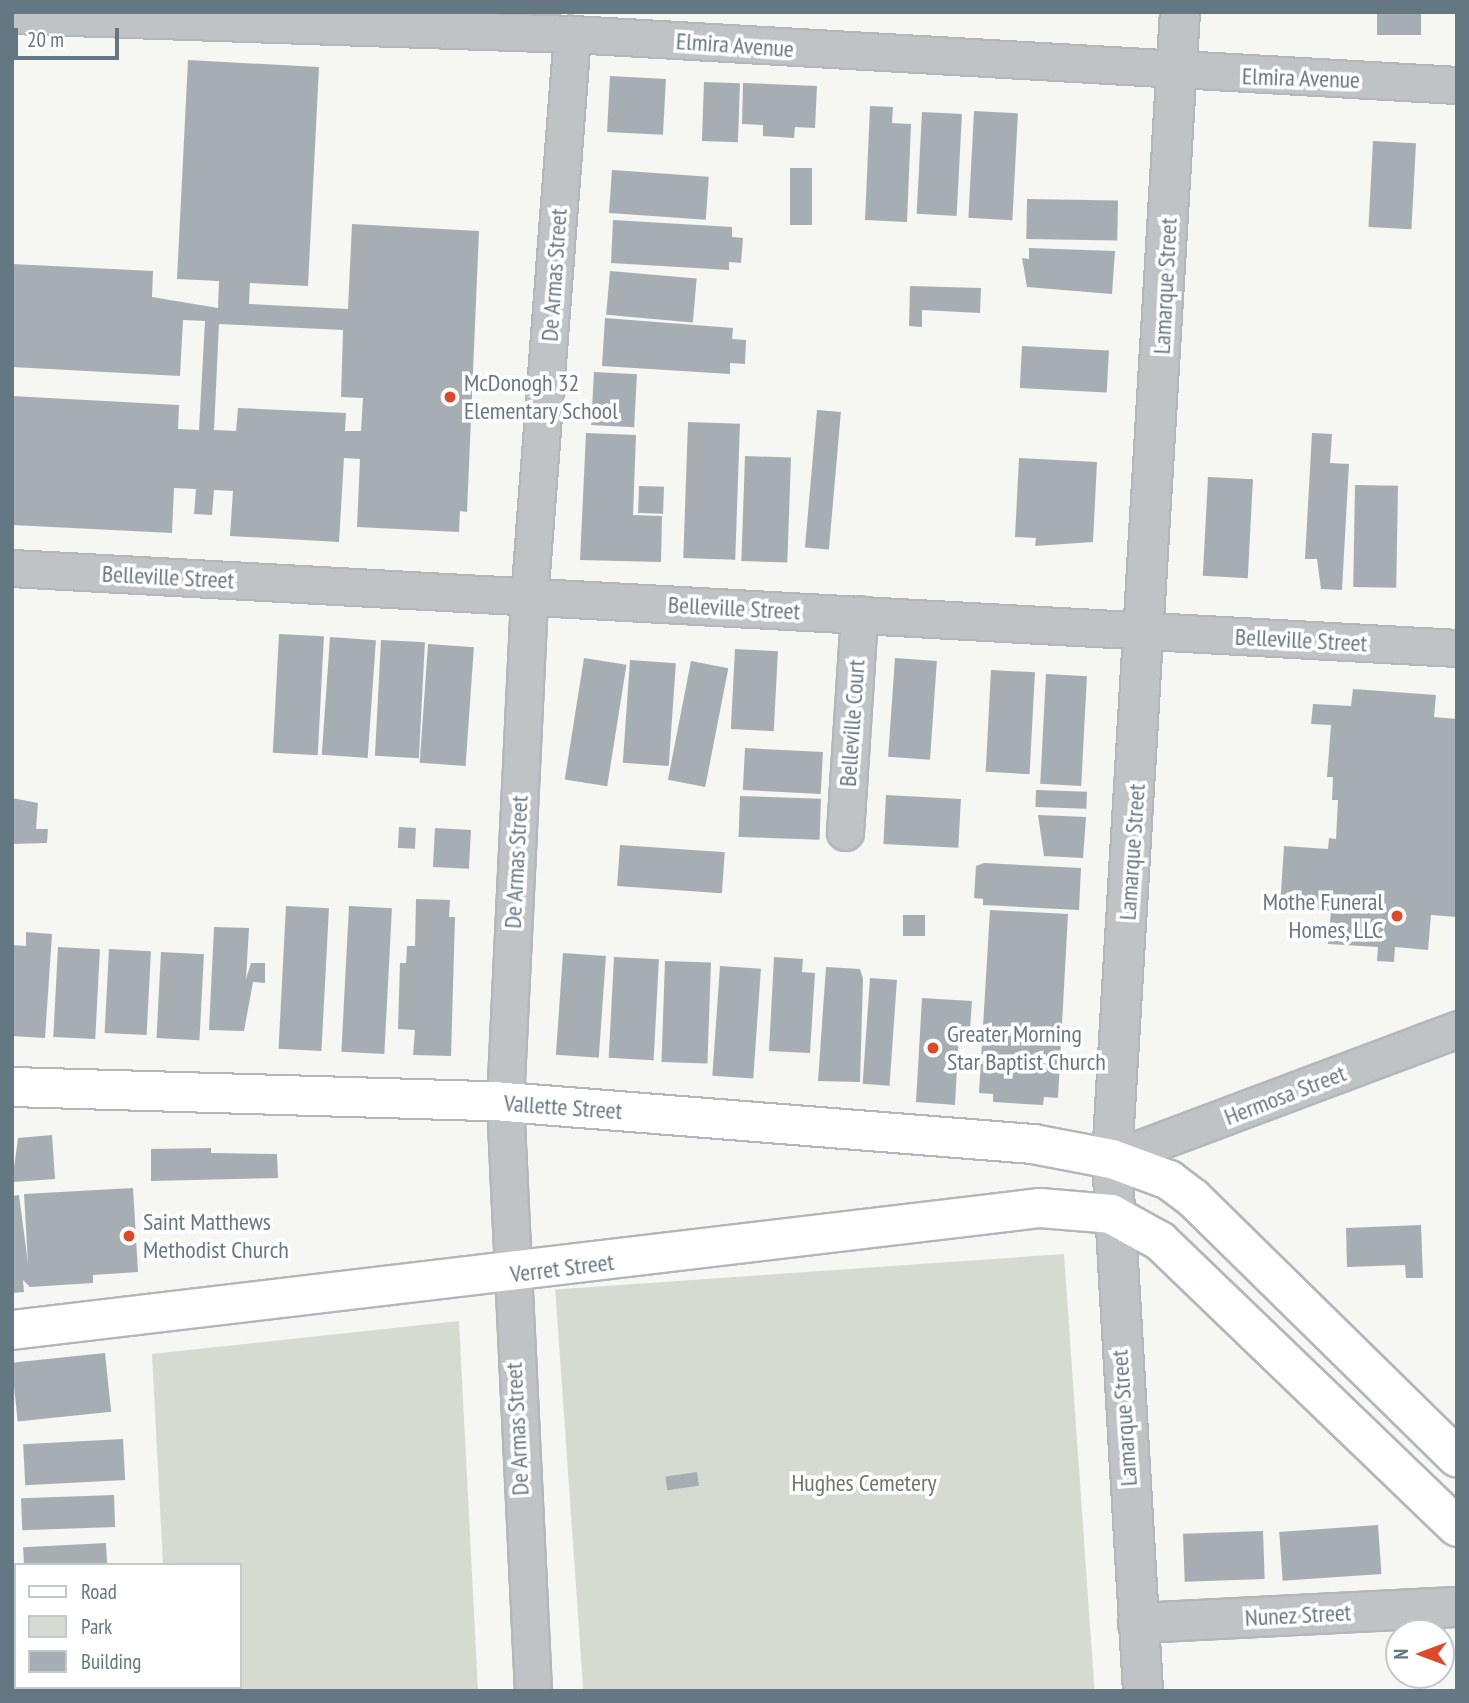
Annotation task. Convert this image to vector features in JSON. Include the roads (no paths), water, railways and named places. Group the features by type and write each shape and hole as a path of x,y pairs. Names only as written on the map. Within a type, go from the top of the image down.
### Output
{"main road":[{"name":"Vallette Street","path":"12,1087 505,1102 1033,1144 1112,1159 1169,1180 1193,1198 1457,1457"},
{"name":"Verret Street","path":"12,1330 508,1275 1040,1208 1111,1214"},
{"path":"1111,1214 1160,1241 1457,1527"}],"street":[{"name":"Lamarque Street","path":"1143,1691 1111,1214 1112,1159 1146,631 1180,12"},
{"name":"Elmira Avenue","path":"12,15 572,34 1176,73 1457,85"},
{"name":"De Armas Street","path":"533,1691 508,1275 505,1102 530,599 572,34"},
{"name":"Belleville Street","path":"12,568 530,599 859,614 1457,648"},
{"name":"Belleville Court","path":"845,832 859,614"},
{"name":"Hermosa Street","path":"1112,1159 1457,1028"},
{"name":"Nunez Street","path":"1138,1622 1457,1607"}],"place":[{"name":"McDonogh 32 Elementary School","path":"450,397"},
{"name":"Mothe Funeral Homes, LLC","path":"1397,916"},
{"name":"Greater Morning Star Baptist Church","path":"933,1048"},
{"name":"Saint Matthews Methodist Church","path":"129,1236"}],"park label":[{"name":"Hughes Cemetery","path":"864,1483"}]}
